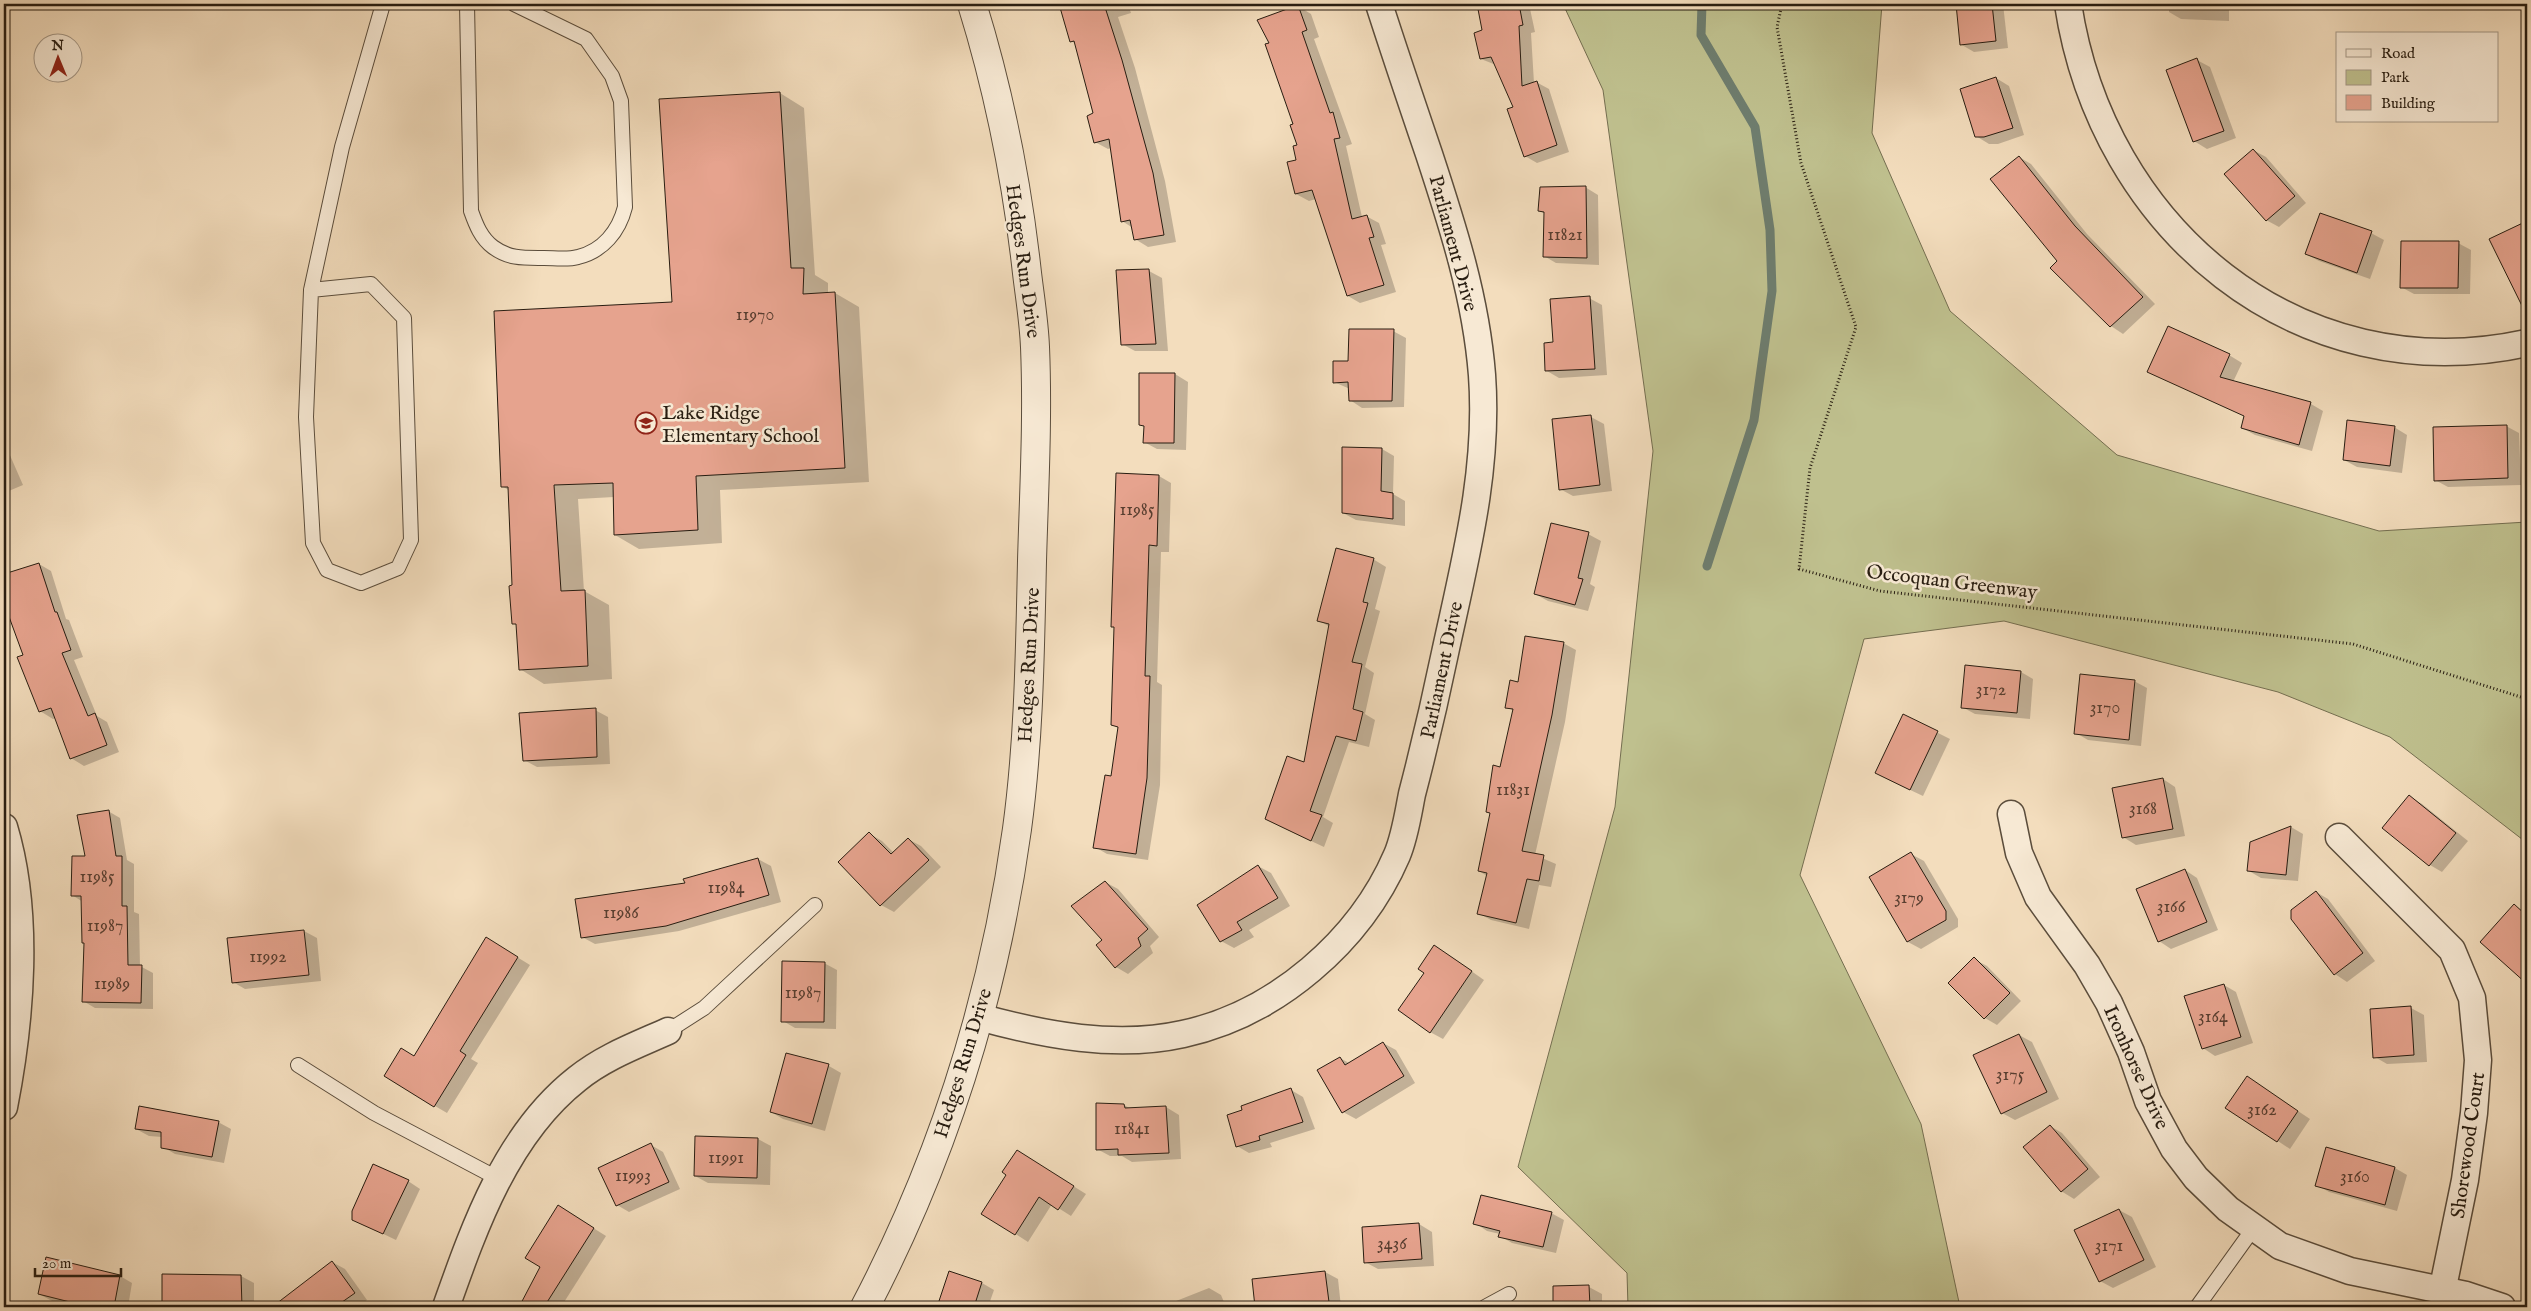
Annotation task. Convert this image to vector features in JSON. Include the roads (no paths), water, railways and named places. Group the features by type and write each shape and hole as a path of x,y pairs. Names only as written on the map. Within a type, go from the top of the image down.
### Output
{"street":[{"name":"Hedges Run Drive","path":"865,1307 927,1172 953,1105 979,1017 1006,894 1017,828 1026,735 1036,422 1035,343 1023,234 1004,127 972,4"},
{"name":"Parliament Drive","path":"979,1017 1021,1029 1074,1037 1127,1040 1181,1035 1242,1014 1274,996 1312,970 1332,950 1356,923 1377,893 1398,852 1432,713 1478,496 1482,442 1482,376 1474,310 1459,245 1379,4"},
{"path":"2068,4 2073,34 2088,86 2104,126 2129,173 2172,230 2229,282 2273,309 2320,330 2369,345 2451,354 2527,344"},
{"name":"Ironhorse Drive","path":"2011,814 2019,853 2038,897 2109,1003 2131,1052 2148,1101 2174,1149 2196,1178 2228,1210 2280,1246 2350,1271 2442,1292 2466,1295 2502,1307"},
{"path":"4,827 10,846 18,910 19,974 15,1040 4,1107"},
{"name":"Shorewood Court","path":"2339,837 2452,950 2472,998 2478,1060 2474,1113 2465,1180 2442,1292"},
{"path":"446,1307 464,1257 499,1179 526,1132 553,1099 578,1078 614,1054 668,1031"}],"lane":[{"path":"311,290 370,284 404,318 411,540 398,568 361,583 327,570 313,543 306,417 311,290 342,147 383,4"},
{"path":"467,4 471,211 478,230 491,246 516,258 577,258 596,250 614,234 623,215 625,207 621,101 612,76 586,39 514,4"},
{"path":"668,1031 704,1008 815,905"},
{"path":"298,1065 374,1113 499,1179"},
{"path":"2197,1307 2253,1229"},
{"path":"1485,1307 1508,1294"}],"waterway":[{"path":"1702,4 1701,35 1755,127 1770,230 1772,291 1754,420 1707,566"}],"place":[{"name":"Lake Ridge Elementary School","path":"646,423"}]}
